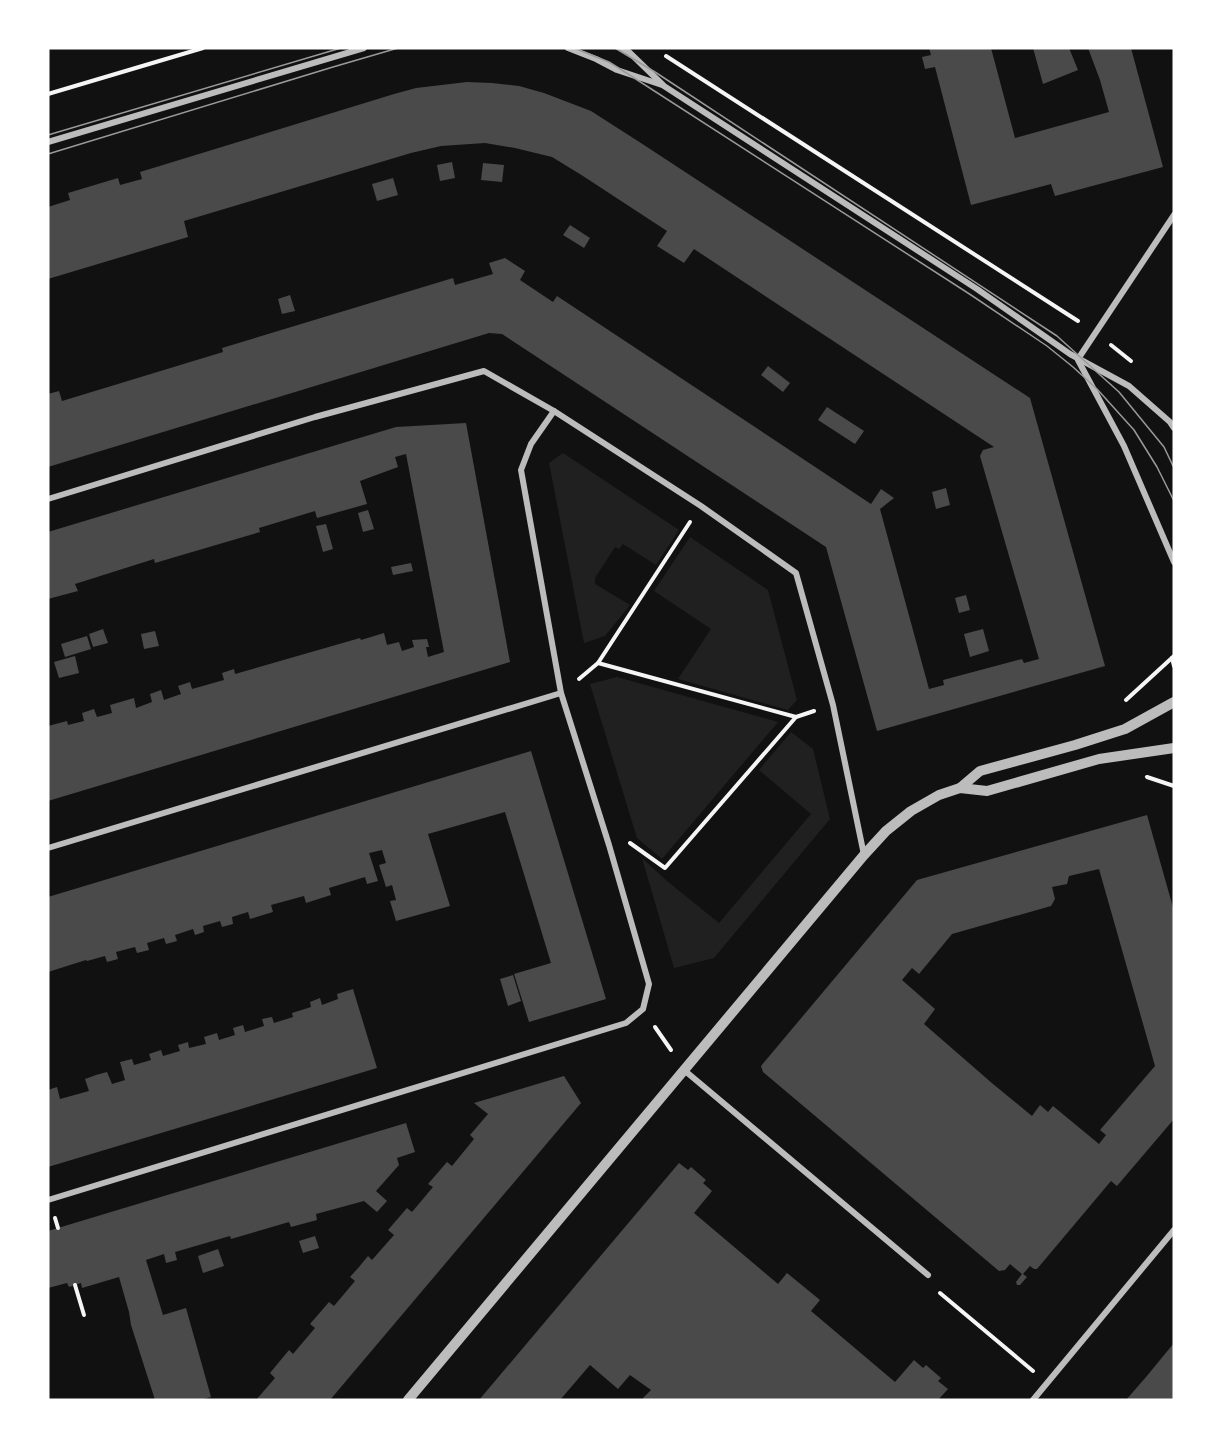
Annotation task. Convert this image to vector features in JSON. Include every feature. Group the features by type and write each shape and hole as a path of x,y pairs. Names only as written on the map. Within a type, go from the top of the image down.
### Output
{"street":[{"path":"48,142 364,48"},
{"path":"568,48 616,70 664,86"},
{"path":"621,48 629,52 664,86 967,283 1078,359 1129,386 1174,428"},
{"path":"1078,359 1174,215"},
{"path":"1078,359 1124,446 1174,562"},
{"path":"48,499 315,417 484,370 554,411 700,506 796,573 833,705 864,855"},
{"path":"48,1200 627,1023 643,1009 649,984 609,845 561,693 521,470 531,444 554,411"},
{"path":"48,848 561,693"},
{"path":"408,1400 886,831 911,811 939,795 960,788 980,771 1125,729 1174,702"},
{"path":"960,788 987,791 1099,759 1174,748"},
{"path":"684,1070 928,1275"},
{"path":"1033,1400 1174,1230"}],"path":[{"path":"48,93 203,48"},
{"path":"663,54 1096,332 1133,362"},
{"path":"561,693 598,663 700,506"},
{"path":"1172,658 1174,666"},
{"path":"598,663 796,717"},
{"path":"609,845 632,843 665,868 796,717 833,705"},
{"path":"643,1009 684,1070"},
{"path":"928,1275 936,1289 1047,1383"},
{"path":"75,1285 84,1315"}],"shaded area":[{"path":"563,453 679,530 656,565 623,544 619,549 615,547 595,578 595,584 630,605 605,636 584,643 549,463"},
{"path":"690,537 768,590 797,700 788,710 678,679 711,629 654,591"},
{"path":"617,677 778,722 662,859 637,838 590,684"},
{"path":"791,732 813,749 830,819 714,958 674,968 642,858 719,923 811,814 759,770"}],"building":[{"path":"929,48 991,48 1015,138 1109,112 1088,48 1131,48 1163,167 1055,196 1051,184 971,205 935,67 925,69 922,57 931,55"},
{"path":"1033,48 1069,48 1078,70 1043,84"},
{"path":"467,82 519,86 591,111 1030,398 1105,666 877,731 826,547 502,334 489,333 48,467 48,394 59,391 62,401 223,352 222,348 453,278 455,285 493,274 489,263 505,258 525,271 520,280 553,302 557,296 871,504 881,489 894,498 880,509 929,689 944,685 943,680 1022,659 1024,663 1039,659 980,456 983,450 994,447 694,249 684,263 657,246 667,231 552,157 485,143 441,146 411,153 184,221 188,237 48,279 48,207 70,200 68,193 118,178 120,185 142,179 140,172 394,94 416,88"},
{"path":"452,162 455,178 440,181 437,165"},
{"path":"483,163 504,165 502,182 481,180"},
{"path":"393,178 398,195 377,201 372,184"},
{"path":"570,225 590,238 584,248 563,235"},
{"path":"290,295 295,311 282,314 278,299"},
{"path":"768,366 790,383 783,392 761,375"},
{"path":"827,407 864,431 855,444 818,420"},
{"path":"466,423 510,662 48,801 48,726 67,721 68,725 84,721 82,713 94,709 97,717 112,713 110,705 134,698 136,708 152,702 150,694 161,690 164,700 181,694 178,686 190,682 192,689 224,680 222,673 234,669 235,674 384,633 387,645 399,642 402,651 414,647 412,640 427,639 428,657 444,652 406,454 395,457 398,467 360,481 367,504 317,518 315,511 259,528 260,532 155,563 154,559 75,584 78,591 48,599 48,532 396,427"},
{"path":"946,488 950,505 936,509 932,492"},
{"path":"368,510 374,529 363,532 358,513"},
{"path":"326,524 333,549 323,552 316,526"},
{"path":"411,563 413,571 393,575 391,567"},
{"path":"966,595 970,610 959,613 955,598"},
{"path":"103,629 108,643 93,647 89,634"},
{"path":"983,629 989,651 970,657 964,634"},
{"path":"155,631 159,646 144,649 141,634"},
{"path":"87,636 91,649 65,657 61,644"},
{"path":"75,656 79,673 59,678 54,662"},
{"path":"531,751 606,999 529,1022 514,974 551,963 505,812 428,834 450,906 396,921 390,901 396,900 392,885 386,887 379,865 386,863 382,850 369,853 378,881 367,884 365,877 329,888 331,895 306,903 304,896 271,905 273,912 250,919 248,912 232,917 233,924 222,927 220,921 203,926 204,932 195,935 193,929 175,935 177,941 166,944 164,938 147,943 149,950 137,953 135,947 116,952 118,959 107,962 105,956 48,972 48,897"},
{"path":"1147,815 1174,911 1174,1119 1117,1186 1111,1181 1037,1269 1030,1266 1023,1274 1027,1277 1020,1285 1016,1282 1022,1274 1010,1264 1005,1270 999,1271 763,1072 761,1066 917,880","holes":["1099,869 1155,1066 1100,1130 1106,1135 1099,1144 1053,1106 1048,1112 1040,1105 1032,1116 993,1084 924,1024 935,1009 902,980 912,968 919,974 952,934 1051,906 1055,899 1052,887 1067,884 1069,876"]},
{"path":"513,975 521,1001 508,1006 500,979"},
{"path":"353,989 377,1068 48,1167 48,1090 57,1087 60,1099 89,1091 85,1079 96,1075 107,1072 112,1084 125,1080 120,1062 132,1059 134,1065 151,1060 149,1054 161,1050 163,1056 180,1051 178,1045 188,1042 189,1048 206,1044 204,1037 217,1033 219,1040 235,1035 233,1028 243,1025 245,1032 264,1026 262,1019 272,1017 274,1023 293,1017 292,1013 311,1007 310,1002 320,998 322,1005 338,999 337,994"},
{"path":"564,1076 581,1103 330,1400 256,1400 275,1378 270,1373 289,1350 293,1354 315,1328 310,1324 329,1302 334,1306 355,1281 350,1277 368,1256 372,1260 394,1235 388,1230 407,1208 412,1212 433,1187 428,1184 447,1162 452,1166 474,1139 470,1135 488,1114 474,1103"},
{"path":"406,1123 415,1152 397,1158 399,1165 376,1191 387,1201 377,1212 364,1201 316,1214 317,1220 291,1227 289,1222 175,1252 177,1260 166,1263 164,1254 146,1260 163,1315 186,1308 211,1397 200,1400 155,1400 131,1325 119,1277 82,1288 81,1283 69,1287 67,1283 48,1288 48,1231"},
{"path":"679,1163 688,1170 691,1167 706,1180 703,1183 712,1191 694,1213 778,1284 787,1273 820,1300 811,1311 895,1382 914,1360 923,1368 926,1365 941,1378 938,1381 948,1389 938,1400 645,1400 643,1398 651,1390 630,1375 618,1389 590,1365 560,1400 479,1400"},
{"path":"315,1236 319,1248 303,1253 299,1241"},
{"path":"218,1249 224,1266 203,1273 198,1256"},
{"path":"1174,1343 1174,1400 1126,1400 1146,1377"}],"tram line":[{"path":"48,135 341,48"},
{"path":"48,154 398,48"},
{"path":"574,48 609,62 1047,346 1097,389 1134,430 1157,467 1174,501"},
{"path":"615,48 1057,336 1119,392 1164,447 1174,468"}]}
